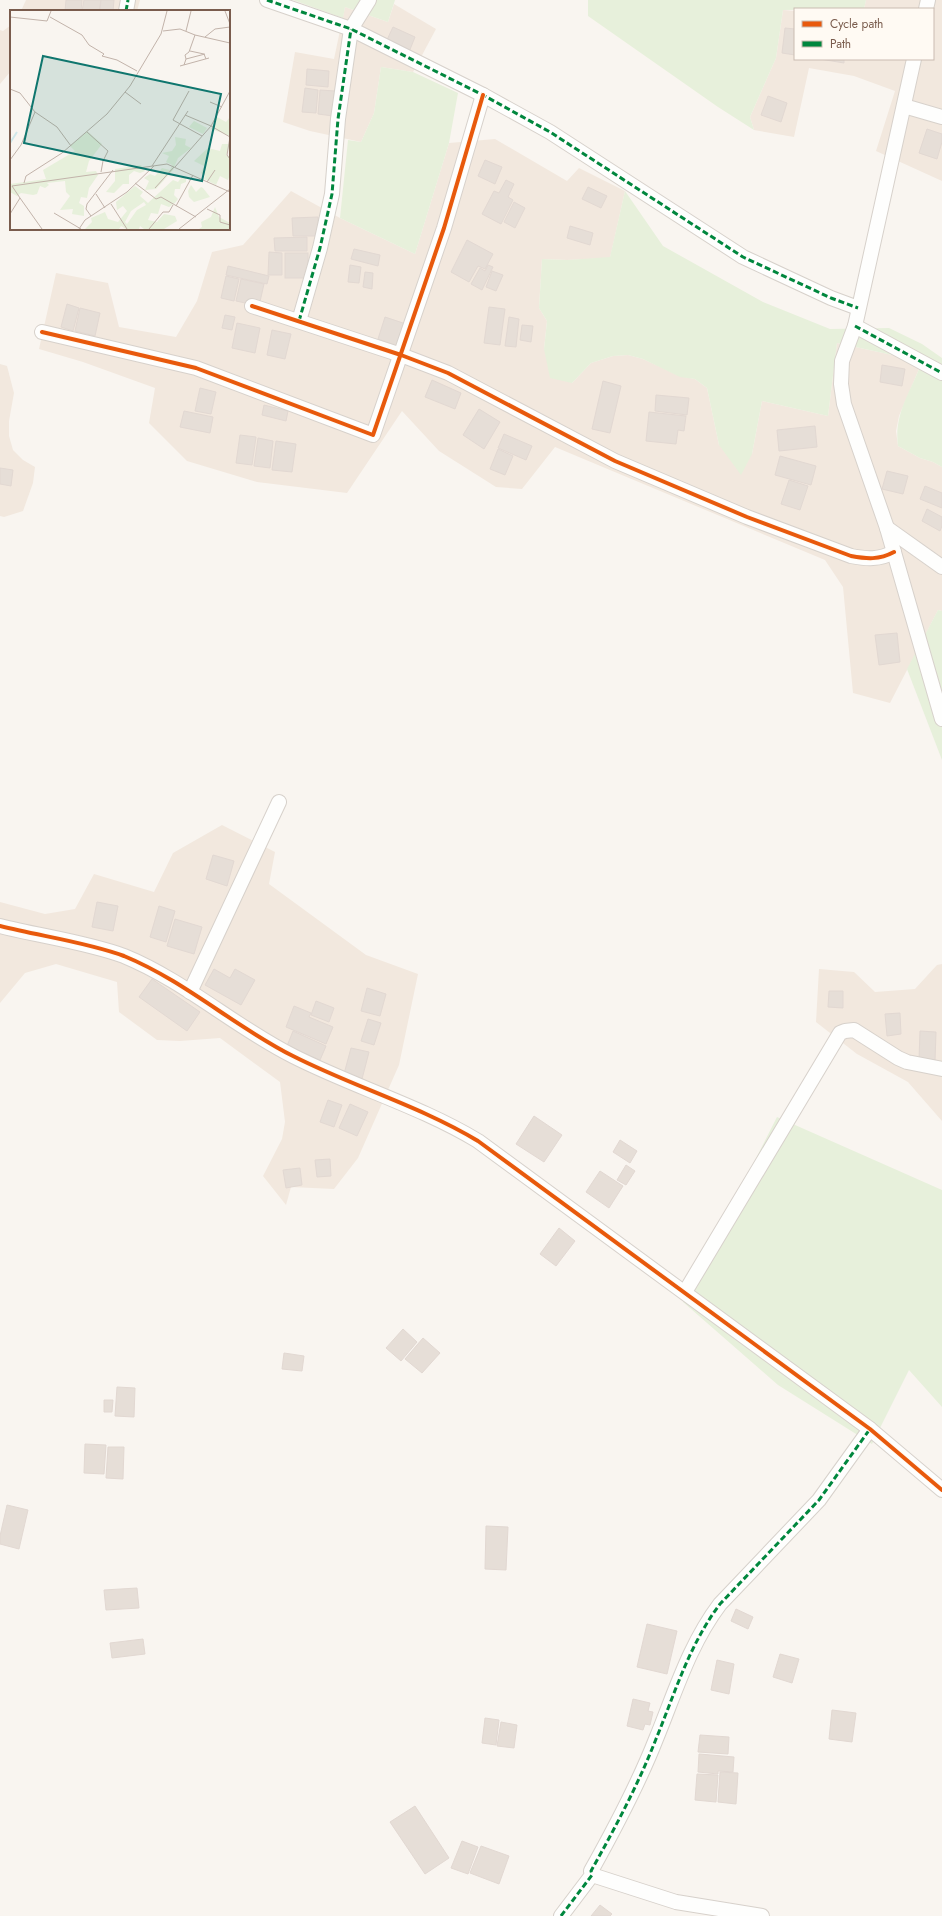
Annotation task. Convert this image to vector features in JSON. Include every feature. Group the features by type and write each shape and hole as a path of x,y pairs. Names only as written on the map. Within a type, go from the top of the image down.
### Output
{"street":[{"path":"126,10 128,0"},
{"path":"267,0 351,29 483,95 550,132 743,257 831,298 858,308"},
{"path":"299,321 320,248 332,194 338,118 351,29 369,0"},
{"path":"914,60 855,326 842,361 841,384 844,404 887,528 942,719"},
{"path":"42,332 196,368 373,435 444,228 483,95"},
{"path":"904,106 942,117"},
{"path":"252,306 401,355 448,373 615,461 747,517 851,556 876,559 894,552"},
{"path":"855,326 942,373"},
{"path":"887,528 942,567"},
{"path":"190,992 279,802"},
{"path":"0,926 117,954 142,965 190,992 242,1026 293,1056 433,1116 478,1141 870,1429 942,1490"},
{"path":"685,1292 840,1033 845,1030 854,1030 898,1058 908,1062 942,1069"},
{"path":"561,1916 592,1875 591,1871 620,1819 656,1741 686,1664 709,1618 725,1598 760,1564 819,1500 870,1429"},
{"path":"592,1875 676,1902 762,1916"}],"shaded area":[{"path":"26,0 140,0 137,10 21,10"},
{"path":"866,0 942,0 942,181 876,151 895,91 854,76 809,68 794,137 754,130 750,117 776,58 783,10 794,11 794,60 934,60 934,8 864,8"},
{"path":"394,4 436,29 413,72 381,67 374,113 361,142 310,131 283,122 295,52 334,59 345,7 388,22"},
{"path":"10,26 10,72 0,84 0,30 3,31"},
{"path":"495,139 567,181 579,168 625,191 610,258 567,260 542,259 539,308 547,321 544,349 572,383 591,363 613,356 628,355 643,359 680,376 695,379 707,388 719,445 752,454 762,401 828,416 837,343 897,356 919,369 899,416 896,431 898,446 920,458 933,462 942,467 942,611 938,610 890,703 853,693 843,587 825,560 555,447 522,489 496,487 439,451 402,411 347,493 257,482 187,461 149,423 155,388 83,362 39,349 56,273 108,283 119,327 176,337 197,301 212,252 243,245 291,191 340,218 415,254 449,143"},
{"path":"0,364 7,366 14,393 9,421 9,436 13,450 23,460 35,467 33,483 23,511 4,517 0,516"},
{"path":"222,825 275,852 269,884 366,955 418,974 399,1065 358,1158 334,1189 291,1187 286,1205 263,1176 282,1139 285,1122 280,1082 220,1038 180,1041 157,1040 119,1012 117,982 56,964 25,973 0,1003 0,902 45,914 75,909 94,874 154,892 173,853"},
{"path":"942,964 942,1121 908,1082 857,1054 816,1022 819,969 854,972 875,992 915,989 937,965"}],"green space":[{"path":"293,0 395,0 388,22 345,7 343,18"},
{"path":"588,0 866,0 864,8 794,8 794,10 783,10 776,58 750,117 754,130 718,107 588,16"},
{"path":"381,67 413,72 458,93 449,143 415,254 340,218 348,140 361,142 374,113"},
{"path":"625,191 663,246 763,302 830,329 889,328 922,344 942,358 942,467 933,462 920,458 898,446 897,435 900,416 906,397 919,369 897,356 837,343 828,416 762,401 752,454 741,475 719,445 707,388 695,379 680,377 643,359 628,355 613,356 591,363 572,383 550,378 544,349 547,321 539,308 542,259 567,260 610,257"},
{"path":"938,610 942,611 942,760 907,669"},
{"path":"777,1117 942,1190 942,1407 909,1370 872,1444 778,1385 683,1302"}],"building":[{"path":"66,0 82,0 81,10 65,10"},
{"path":"84,0 101,0 99,10 82,10"},
{"path":"101,0 114,0 113,10 100,10"},
{"path":"393,27 415,37 409,52 386,42"},
{"path":"785,28 794,29 794,55 782,53"},
{"path":"826,60 844,60 844,63"},
{"path":"307,69 329,71 328,87 306,85"},
{"path":"305,88 318,90 316,113 302,112"},
{"path":"320,90 335,91 333,116 318,114"},
{"path":"768,96 787,103 781,122 761,115"},
{"path":"927,129 942,134 942,142 937,159 919,153"},
{"path":"485,160 502,167 495,184 478,176"},
{"path":"506,180 514,184 508,197 513,200 501,224 482,214 494,191 499,193"},
{"path":"588,187 607,196 601,208 582,199"},
{"path":"514,202 525,208 515,228 504,222"},
{"path":"318,217 319,236 293,236 292,218"},
{"path":"570,226 593,233 590,245 567,238"},
{"path":"307,237 307,251 275,251 274,238"},
{"path":"467,240 493,254 485,269 478,266 469,282 451,272"},
{"path":"354,249 380,255 378,266 351,259"},
{"path":"269,252 282,253 282,275 268,275"},
{"path":"285,253 308,253 308,278 285,278"},
{"path":"350,265 361,267 359,283 348,282"},
{"path":"488,265 493,267 482,290 471,284 480,268 485,271"},
{"path":"228,266 269,276 267,284 226,275"},
{"path":"492,271 503,275 496,291 486,287"},
{"path":"365,272 373,273 372,289 363,287"},
{"path":"226,276 239,279 234,301 221,298"},
{"path":"241,279 264,284 259,306 236,301"},
{"path":"67,304 79,308 73,331 61,327"},
{"path":"489,307 505,309 500,345 484,343"},
{"path":"80,308 100,313 95,336 75,331"},
{"path":"225,315 235,317 232,330 222,328"},
{"path":"385,317 406,324 398,346 378,339"},
{"path":"509,317 519,319 516,347 505,346"},
{"path":"237,323 260,328 255,353 232,348"},
{"path":"522,325 533,326 531,342 520,340"},
{"path":"272,330 291,334 285,359 267,355"},
{"path":"882,365 905,369 902,386 880,382"},
{"path":"432,380 461,393 455,409 425,397"},
{"path":"603,381 621,386 610,433 592,429"},
{"path":"200,388 216,392 211,414 195,411"},
{"path":"656,395 689,398 687,415 655,411"},
{"path":"264,405 288,411 286,421 262,415"},
{"path":"479,409 500,422 484,449 463,435"},
{"path":"184,411 213,417 210,433 180,427"},
{"path":"649,412 686,416 684,431 678,430 676,444 646,441"},
{"path":"815,426 817,447 779,451 777,430"},
{"path":"504,434 532,446 526,460 498,448"},
{"path":"240,435 256,437 252,465 236,463"},
{"path":"258,438 273,441 270,468 254,466"},
{"path":"276,441 296,444 292,472 272,470"},
{"path":"498,449 513,456 505,475 490,469"},
{"path":"780,456 816,466 811,485 775,475"},
{"path":"0,468 13,470 11,486 0,484"},
{"path":"887,471 908,476 903,494 882,489"},
{"path":"789,480 808,486 800,510 781,504"},
{"path":"925,486 942,493 942,508 920,499"},
{"path":"927,509 942,517 942,526 940,531 922,521"},
{"path":"897,633 900,662 879,665 875,635"},
{"path":"213,855 234,861 227,886 206,879"},
{"path":"97,902 118,906 113,931 92,927"},
{"path":"159,906 175,911 166,942 150,937"},
{"path":"175,919 202,927 194,954 167,946"},
{"path":"214,969 230,978 235,969 255,980 241,1005 205,985"},
{"path":"152,979 200,1012 187,1031 139,997"},
{"path":"367,988 386,994 380,1016 361,1011"},
{"path":"829,991 843,991 843,1008 828,1007"},
{"path":"316,1001 334,1008 329,1022 311,1015"},
{"path":"294,1006 311,1013 309,1017 333,1027 326,1044 286,1027"},
{"path":"900,1013 901,1034 887,1036 885,1014"},
{"path":"368,1019 381,1023 374,1045 361,1041"},
{"path":"293,1031 326,1046 320,1060 287,1046"},
{"path":"920,1031 936,1032 935,1061 919,1060"},
{"path":"351,1048 369,1052 362,1079 344,1074"},
{"path":"328,1100 342,1105 334,1127 320,1122"},
{"path":"350,1104 368,1112 357,1136 339,1128"},
{"path":"534,1116 562,1135 544,1162 516,1144"},
{"path":"620,1140 637,1151 630,1163 613,1152"},
{"path":"330,1159 331,1176 317,1177 315,1160"},
{"path":"626,1165 635,1171 626,1185 617,1180"},
{"path":"300,1168 302,1185 286,1188 283,1170"},
{"path":"600,1171 623,1186 609,1208 586,1192"},
{"path":"559,1228 575,1241 556,1266 540,1254"},
{"path":"403,1329 417,1342 401,1361 386,1348"},
{"path":"423,1338 440,1353 422,1373 405,1359"},
{"path":"284,1353 304,1356 302,1371 282,1369"},
{"path":"117,1387 135,1388 134,1417 115,1416"},
{"path":"104,1400 113,1400 112,1412 104,1412"},
{"path":"85,1444 106,1445 104,1474 84,1473"},
{"path":"108,1447 124,1447 123,1479 106,1478"},
{"path":"7,1505 28,1510 19,1549 0,1544 0,1536"},
{"path":"486,1526 508,1527 506,1570 485,1569"},
{"path":"137,1588 139,1608 106,1610 104,1590"},
{"path":"736,1609 753,1617 748,1629 731,1621"},
{"path":"647,1624 677,1631 667,1674 637,1667"},
{"path":"143,1639 145,1654 112,1658 110,1643"},
{"path":"780,1654 799,1659 792,1683 773,1677"},
{"path":"717,1660 734,1664 729,1694 711,1690"},
{"path":"633,1699 650,1703 648,1711 653,1712 650,1725 645,1724 643,1730 627,1726"},
{"path":"832,1710 856,1713 852,1742 829,1739"},
{"path":"485,1718 499,1720 496,1745 482,1743"},
{"path":"501,1722 517,1725 514,1748 497,1746"},
{"path":"700,1735 729,1737 728,1754 698,1752"},
{"path":"699,1754 734,1757 733,1772 718,1771 718,1774 698,1772"},
{"path":"720,1772 738,1773 736,1804 718,1802"},
{"path":"697,1774 718,1775 716,1802 695,1800"},
{"path":"415,1806 449,1858 425,1874 390,1822"},
{"path":"462,1841 478,1847 468,1874 451,1868"},
{"path":"481,1846 509,1856 499,1884 470,1873"},
{"path":"600,1905 612,1914 610,1916 591,1916"}],"marked path":[{"path":"126,10 128,0"},
{"path":"267,0 351,29 483,95 550,132 743,257 831,298 858,308"},
{"path":"299,321 320,248 332,194 338,119 351,29"},
{"path":"855,326 942,373"},
{"path":"561,1916 592,1875 591,1871 642,1773 691,1653 709,1620 720,1604 819,1500 870,1429"}],"cycle path":[{"path":"42,332 196,368 373,435 444,228 483,95"},
{"path":"252,306 401,355 448,373 615,461 747,517 851,556 873,558 889,555 894,552"},
{"path":"0,926 78,943 124,956 168,978 251,1032 293,1056 433,1117 478,1141 870,1429 942,1490"}]}
